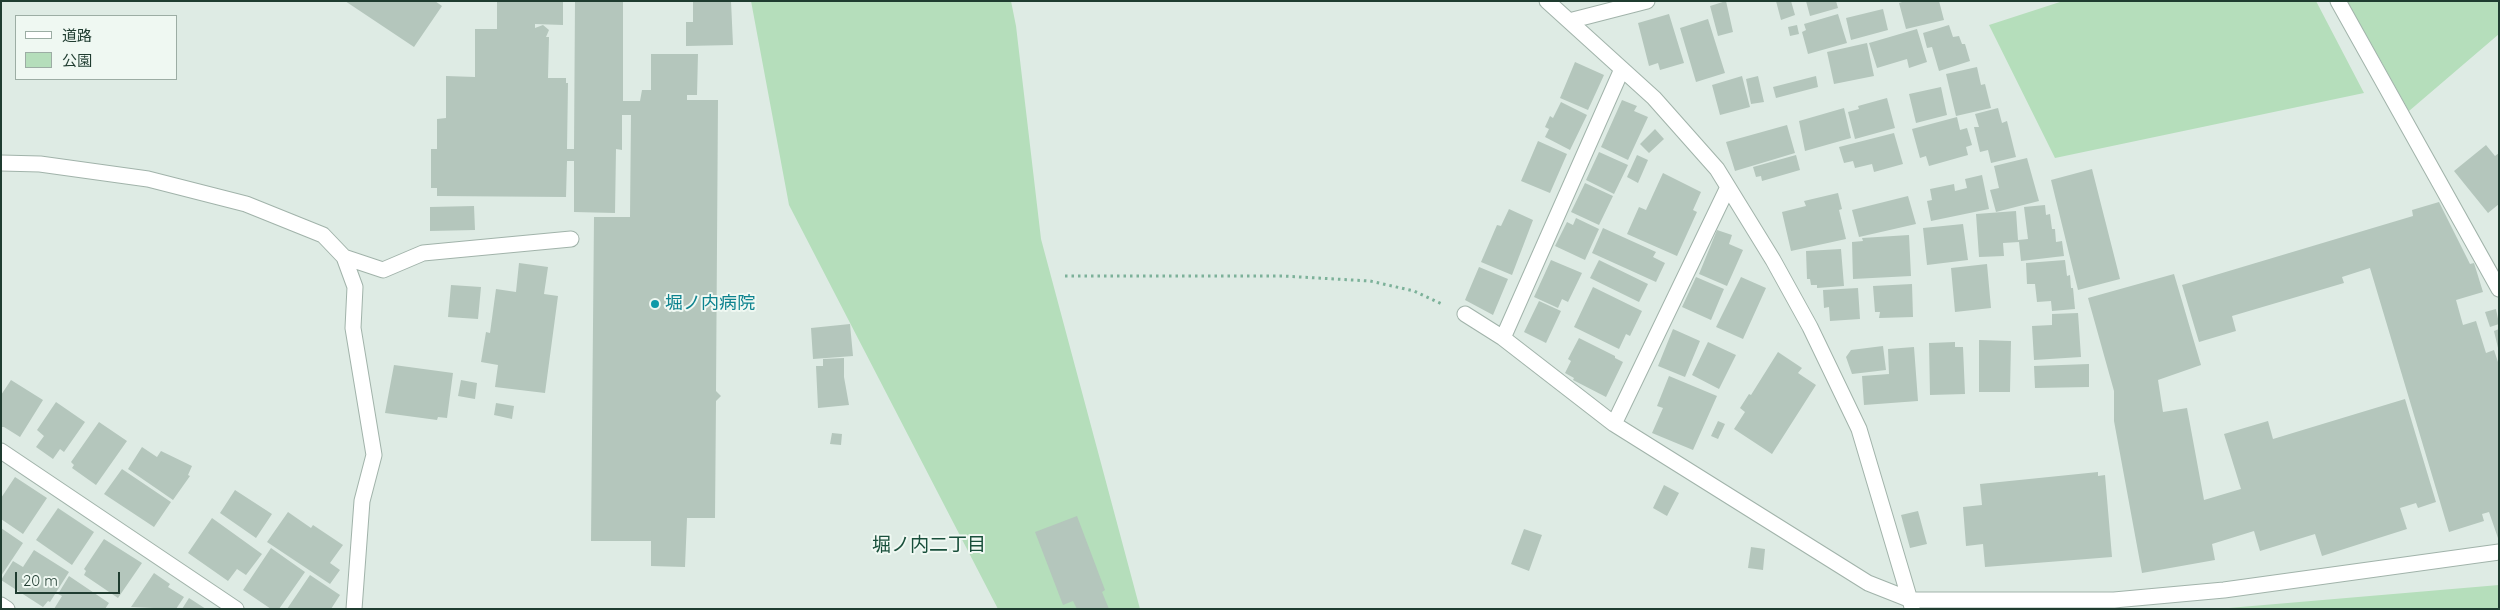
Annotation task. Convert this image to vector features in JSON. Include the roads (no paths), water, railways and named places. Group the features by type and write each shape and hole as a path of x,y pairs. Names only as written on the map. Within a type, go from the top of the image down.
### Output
{"street":[{"path":"1547,1 1654,98 1717,169 1773,260 1810,327 1859,429 1912,605"},
{"path":"1569,21 1647,1"},
{"path":"2338,1 2499,289"},
{"path":"1503,338 1622,69"},
{"path":"1,163 40,164 148,179 246,204 323,235 344,257 355,286 353,328 374,455 362,501 354,609"},
{"path":"1614,424 1728,187"},
{"path":"344,257 384,270 423,253 572,239"},
{"path":"1465,314 1503,338 1614,424 1868,583 1912,605 2114,600 2224,590 2499,552"},
{"path":"1,451 236,609"},
{"path":"1,605 7,609"}],"place":[{"name":"堀ノ内病院","path":"655,304"}],"district":[{"name":"堀ノ内二丁目","path":"929,545"}]}
